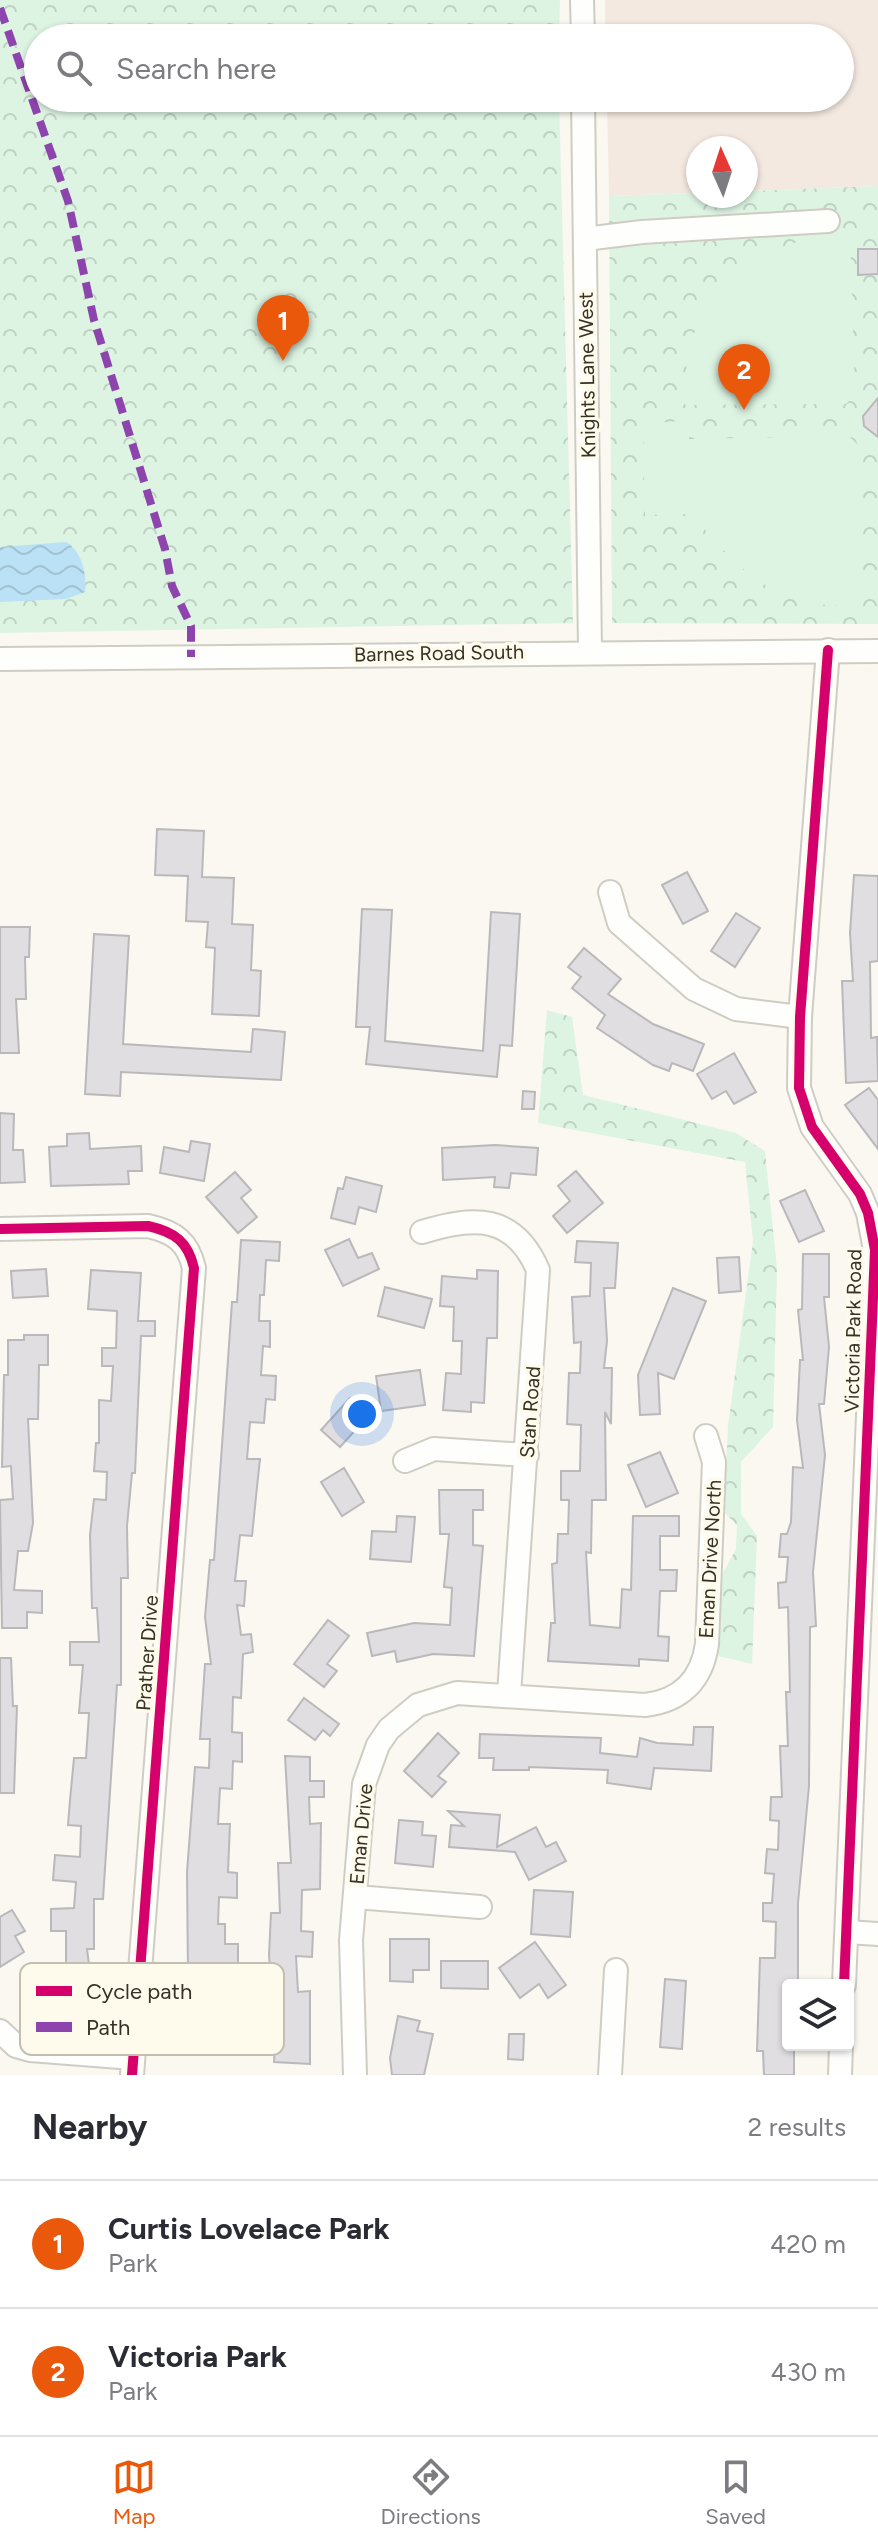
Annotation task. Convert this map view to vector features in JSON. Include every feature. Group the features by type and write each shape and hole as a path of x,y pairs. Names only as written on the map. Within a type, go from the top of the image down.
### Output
{"street":[{"path":"582,0 583,24"},
{"name":"Knights Lane West","path":"583,112 590,651"},
{"path":"585,239 642,232 828,221"},
{"name":"Victoria Park Road","path":"828,650 800,1017 799,1088 803,1107 826,1150 860,1194 868,1213 876,1273 844,1979"},
{"name":"Barnes Road South","path":"0,659 590,651 878,651"},
{"path":"610,892 619,923 694,989 736,1009 800,1017"},
{"name":"Stan Road","path":"422,1232 454,1222 482,1222 504,1228 520,1238 538,1270 540,1289 509,1694"},
{"name":"Prather Drive","path":"0,1229 148,1226 180,1238 190,1251 194,1268 141,1963"},
{"name":"Eman Drive North","path":"509,1694 645,1705 662,1703 690,1686 705,1659 708,1630 714,1462 706,1436"},
{"path":"405,1461 434,1449 527,1455"},
{"name":"Eman Drive","path":"355,2075 351,1965 364,1784 378,1745 389,1729 418,1705 437,1697 457,1693 509,1694"},
{"path":"356,1897 480,1907"},
{"path":"847,1932 878,1934"},
{"path":"610,2075 616,1970"},
{"path":"0,2031 20,2047"},
{"path":"840,2075 841,2051"},
{"path":"60,2055 133,2067"}],"shaded area":[{"path":"605,0 878,0 878,186 758,191 758,136 686,136 686,193 609,196 607,112 854,112 854,24 605,24"}],"green space":[{"path":"0,0 560,0 559,24 24,24 24,112 559,112 573,623 0,633"},
{"path":"878,186 878,624 612,623 609,196 686,193 686,208 758,208 758,191"},
{"path":"823,235 850,235 855,394 846,404 685,405 686,370 692,340 703,314 718,291 738,272 762,257 790,244"},
{"path":"689,421 689,439 849,436 859,446 857,606 803,601 762,583 727,554 691,514 645,515 643,423"},
{"path":"547,1010 572,1017 583,1095 736,1133 765,1151 777,1269 773,1427 741,1462 741,1514 757,1536 752,1664 714,1655 718,1582 736,1549 737,1525 724,1512 728,1426 753,1241 745,1162 538,1123"}],"water":[{"path":"66,542 76,551 82,564 85,592 66,599 0,602 0,547"}],"building":[{"path":"858,249 878,249 878,274 858,275"},
{"path":"878,398 878,437 864,426 863,416"},
{"path":"157,829 204,831 202,877 234,878 232,924 253,925 251,970 261,971 259,1016 212,1014 215,948 206,947 208,922 186,921 188,876 155,875"},
{"path":"687,872 708,911 683,924 662,885"},
{"path":"854,875 878,876 878,961 870,962 871,1038 877,1037 878,1081 846,1083 842,981 853,981 850,933"},
{"path":"362,909 392,910 385,1041 483,1051 491,912 520,914 512,1046 500,1045 497,1077 366,1064 370,1027 356,1027"},
{"path":"736,913 760,928 735,967 711,951"},
{"path":"0,927 30,927 29,957 25,957 26,999 16,999 19,1053 0,1053"},
{"path":"94,934 129,936 123,1044 251,1052 253,1029 285,1032 281,1080 121,1072 120,1096 85,1094"},
{"path":"584,948 621,979 608,994 653,1024 704,1044 693,1071 672,1063 669,1071 653,1065 597,1028 605,1015 572,988 581,977 568,967"},
{"path":"734,1053 756,1092 734,1104 726,1091 712,1099 697,1074"},
{"path":"869,1088 878,1100 878,1149 845,1105"},
{"path":"523,1091 535,1092 534,1109 522,1109"},
{"path":"0,1113 14,1114 13,1150 23,1150 25,1182 0,1183"},
{"path":"89,1133 90,1149 141,1146 142,1171 128,1171 129,1184 51,1186 49,1147 67,1146 67,1134"},
{"path":"191,1141 210,1144 204,1181 160,1173 164,1147 189,1152"},
{"path":"495,1145 538,1148 536,1175 511,1173 509,1188 494,1187 495,1177 443,1180 442,1148"},
{"path":"576,1171 603,1203 567,1233 553,1216 570,1201 558,1186"},
{"path":"235,1172 251,1190 241,1198 257,1217 238,1233 206,1197"},
{"path":"346,1177 382,1186 376,1212 359,1207 355,1224 331,1218 338,1188 343,1189"},
{"path":"805,1190 824,1231 799,1242 780,1201"},
{"path":"349,1239 358,1258 372,1253 379,1269 343,1286 325,1250"},
{"path":"241,1240 280,1242 279,1261 266,1260 259,1321 270,1321 270,1347 263,1346 261,1375 276,1376 275,1400 266,1399 264,1423 250,1422 247,1459 260,1459 252,1536 240,1535 235,1581 246,1581 244,1606 237,1605 241,1635 251,1634 253,1652 243,1654 241,1698 233,1697 232,1732 242,1733 242,1762 233,1761 232,1789 220,1788 218,1824 230,1824 228,1872 237,1873 237,1898 219,1897 218,1924 225,1924 225,1944 238,1944 238,1963 188,1963 187,1872 195,1767 209,1768 210,1739 200,1739 205,1664 211,1664 205,1617 210,1560 214,1560 232,1302 237,1302"},
{"path":"577,1241 618,1243 615,1288 604,1288 607,1341 604,1368 612,1368 611,1424 605,1412 606,1500 592,1500 591,1553 586,1552 590,1625 620,1628 622,1589 631,1590 633,1516 679,1516 679,1536 660,1536 660,1570 677,1570 676,1591 660,1591 658,1636 669,1637 668,1661 639,1659 639,1666 548,1661 551,1623 555,1623 552,1564 557,1563 558,1534 568,1534 569,1500 561,1500 561,1471 580,1471 581,1425 567,1424 569,1373 580,1373 581,1342 574,1343 572,1297 590,1296 591,1263 575,1262"},
{"path":"803,1254 829,1254 829,1297 824,1297 829,1347 824,1404 819,1404 825,1455 813,1572 816,1626 810,1627 809,1786 798,1903 798,1979 782,1979 782,2051 794,2051 794,2075 764,2075 763,2051 757,2051 760,1958 775,1958 776,1922 763,1921 763,1903 772,1903 774,1874 765,1873 767,1849 778,1850 779,1821 770,1820 771,1797 782,1797 780,1746 788,1746 786,1692 790,1692 788,1607 779,1608 778,1583 786,1582 788,1557 779,1557 781,1534 787,1534 791,1522 793,1467 803,1468 797,1420 800,1360 803,1360 798,1310 802,1309"},
{"path":"739,1257 741,1291 719,1293 717,1258"},
{"path":"46,1269 48,1296 13,1298 11,1271"},
{"path":"91,1270 141,1273 138,1321 155,1321 155,1336 141,1336 135,1473 132,1473 127,1526 128,1578 121,1578 121,1685 117,1685 103,1899 94,1899 94,1949 87,1949 89,1963 66,1963 66,1931 51,1931 51,1909 74,1908 76,1882 53,1880 55,1855 80,1857 81,1826 68,1825 74,1758 86,1758 89,1713 79,1713 83,1665 70,1665 70,1642 99,1642 97,1608 92,1608 90,1535 94,1499 106,1500 107,1472 94,1471 96,1443 99,1443 99,1400 111,1401 113,1366 102,1366 102,1348 116,1348 117,1311 88,1309"},
{"path":"477,1270 498,1271 497,1338 487,1338 484,1403 471,1402 471,1412 443,1410 446,1373 461,1374 462,1341 453,1341 454,1307 440,1306 442,1276 477,1279"},
{"path":"385,1287 432,1299 424,1328 378,1316"},
{"path":"673,1288 706,1301 674,1379 658,1373 660,1414 640,1415 638,1375"},
{"path":"24,1335 48,1335 48,1365 39,1365 38,1419 28,1419 33,1523 28,1551 18,1551 14,1590 42,1591 42,1613 27,1612 27,1628 2,1628 0,1500 13,1499 11,1466 2,1467 4,1375 8,1375 8,1340 24,1340"},
{"path":"420,1370 425,1405 381,1411 376,1376"},
{"path":"350,1398 369,1415 340,1447 321,1430"},
{"path":"660,1452 678,1493 646,1507 628,1465"},
{"path":"344,1468 364,1502 342,1516 321,1482"},
{"path":"439,1490 483,1490 483,1510 473,1510 473,1545 483,1546 474,1656 433,1654 397,1662 395,1651 372,1656 367,1633 414,1623 450,1625 452,1588 444,1587 449,1534 440,1534"},
{"path":"397,1516 415,1517 411,1562 370,1559 372,1531 396,1532"},
{"path":"328,1620 349,1636 327,1664 337,1671 324,1687 294,1664"},
{"path":"0,1658 11,1658 13,1706 17,1706 14,1793 0,1793"},
{"path":"304,1698 339,1724 330,1736 323,1730 315,1740 288,1720"},
{"path":"694,1727 713,1727 711,1771 654,1768 651,1789 607,1783 608,1770 529,1767 529,1770 493,1770 494,1758 479,1758 480,1734 601,1738 600,1753 637,1757 640,1738 657,1743 693,1745"},
{"path":"438,1733 459,1753 438,1776 446,1782 432,1797 404,1771"},
{"path":"285,1756 310,1757 310,1781 324,1781 324,1797 309,1797 310,1824 321,1823 320,1889 302,1890 301,1931 313,1932 312,1957 296,1956 298,1992 310,1991 310,2064 274,2062 274,2055 284,2055 284,1963 270,1963 271,1913 280,1913 278,1863 291,1863"},
{"path":"448,1811 500,1815 497,1847 536,1827 546,1847 556,1842 566,1861 529,1880 515,1852 449,1847 451,1825 464,1826"},
{"path":"399,1820 423,1822 422,1835 436,1836 433,1867 395,1863"},
{"path":"534,1890 573,1892 570,1937 531,1934"},
{"path":"12,1910 25,1931 15,1936 24,1952 0,1967 0,1917"},
{"path":"390,1939 429,1939 429,1970 413,1970 413,1982 390,1981"},
{"path":"535,1942 566,1985 548,1998 539,1984 520,1998 499,1968"},
{"path":"441,1961 488,1961 488,1989 441,1988"},
{"path":"665,1979 686,1981 682,2049 660,2047"},
{"path":"398,2016 420,2021 417,2031 433,2034 424,2075 392,2075 390,2058"},
{"path":"509,2034 524,2034 523,2060 508,2059"}],"marked path":[{"path":"0,8 24,76"},
{"path":"37,112 68,201 94,320 165,549 172,586 191,626 191,657"}],"cycle path":[{"path":"828,650 800,1017 799,1088 812,1127 860,1194 868,1213 875,1250 844,1979"},
{"path":"0,1229 148,1226 166,1231 179,1240 188,1251 194,1268 141,1963"},
{"path":"132,2075 134,2055"}],"place":[{"name":"Curtis Lovelace Park","path":"283,361"},
{"name":"Victoria Park","path":"744,410"}]}
